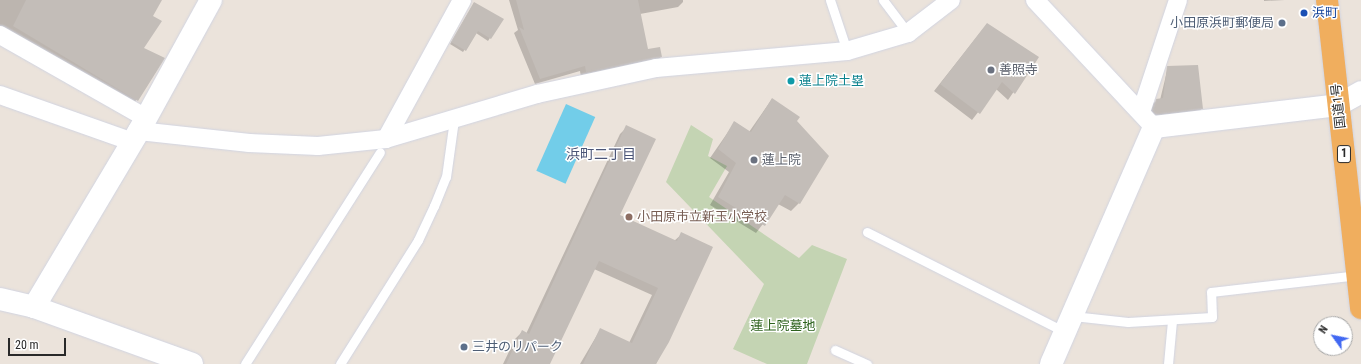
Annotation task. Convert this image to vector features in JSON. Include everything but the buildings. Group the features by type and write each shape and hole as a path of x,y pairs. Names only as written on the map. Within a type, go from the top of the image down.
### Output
{"highway":[{"name":"国道1号","path":"1327,0 1338,105 1359,274 1361,308"}],"street":[{"path":"34,307 139,131 211,0"},
{"path":"383,145 462,0"},
{"path":"0,95 139,131 249,143 318,146 383,145 454,119 537,94 656,68 847,52 908,33 951,0"},
{"path":"1035,0 1147,120"},
{"path":"1051,364 1069,324 1147,120 1178,0"},
{"path":"0,35 139,131"},
{"path":"1147,120 1338,105 1361,92"},
{"path":"0,299 34,307 192,364"}],"lane":[{"path":"830,0 847,52"},
{"path":"883,0 908,33"},
{"path":"340,364 418,240 434,206 446,177 454,119"},
{"path":"245,364 383,145"},
{"path":"867,232 1069,324 1172,321 1212,317 1211,292 1359,274"},
{"path":"1168,364 1172,321"},
{"path":"835,350 867,364"}],"green space":[{"name":"蓮上院墓地","path":"691,125 713,139 708,156 727,166 709,197 799,258 812,245 847,259 807,364 767,364 733,349 764,284 666,182"}],"water":[{"path":"566,104 595,117 566,184 536,171"}],"place":[{"name":"浜町","path":"1304,13"},
{"name":"小田原浜町郵便局","path":"1282,23"},
{"name":"善照寺","path":"991,70"},
{"name":"蓮上院土塁","path":"791,81"},
{"name":"蓮上院","path":"754,160"},
{"name":"小田原市立新玉小学校","path":"629,217"},
{"name":"三井のリパーク","path":"464,347"}],"district":[{"name":"浜町二丁目","path":"601,154"}]}
